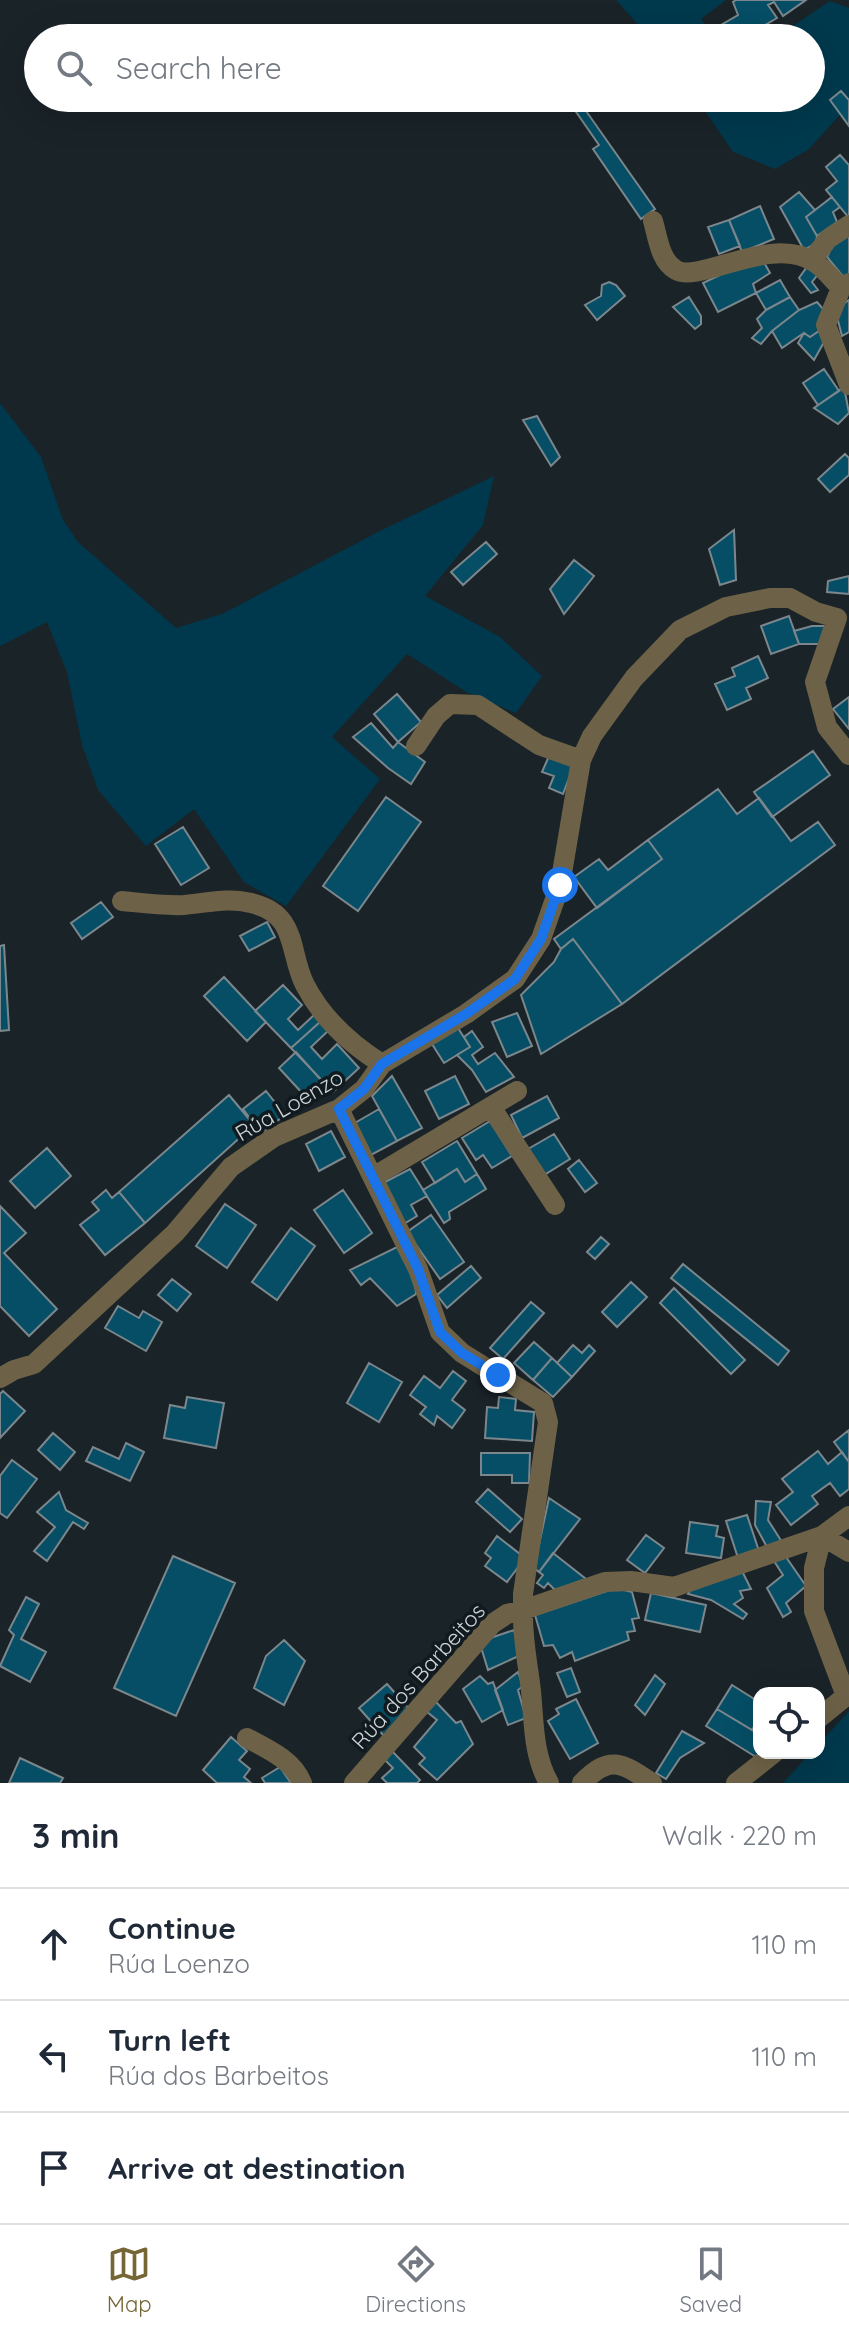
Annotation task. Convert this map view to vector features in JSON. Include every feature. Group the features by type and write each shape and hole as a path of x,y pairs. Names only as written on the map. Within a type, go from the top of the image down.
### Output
{"street":[{"path":"653,221 665,259 678,272 693,273 757,254 795,255 812,260 845,285 826,325 849,385"},
{"path":"812,260 828,239 849,225"},
{"name":"Rúa Loenzo","path":"0,1378 34,1364 175,1233 231,1167 274,1137 339,1109 364,1089 382,1064 466,1014 515,979 541,939 560,885 581,760 592,736 634,678 680,630 726,607 770,598 790,598 816,612 843,614"},
{"path":"843,614 815,682 827,727 849,755"},
{"path":"416,746 436,716 450,704 478,705 539,745 581,760"},
{"path":"122,901 183,905 234,900 255,903 279,915 295,948 304,983 324,1014 361,1050 382,1064"},
{"path":"373,1177 517,1091"},
{"path":"491,1107 555,1205"},
{"name":"Rúa dos Barbeitos","path":"339,1109 418,1269 440,1332 462,1353 543,1403 548,1422 523,1594 522,1640 534,1737 549,1783"},
{"path":"523,1610 605,1582 631,1581 674,1587 822,1536 849,1516"},
{"path":"822,1536 849,1552"},
{"path":"822,1536 814,1568 814,1611 848,1698 825,1714"},
{"name":"Rúa dos Barbeitos","path":"354,1783 492,1624 507,1614 523,1610"},
{"path":"247,1738 282,1758 298,1772 302,1783"},
{"path":"736,1783 766,1759"},
{"path":"582,1783 596,1768 612,1765 626,1765 652,1783"}],"shaded area":[{"path":"616,0 726,0 701,19 705,24 637,24"},
{"path":"830,1 849,8 849,105 809,149 775,169 733,152 706,112 825,112 825,24 796,24"},
{"path":"0,403 41,457 63,520 78,542 176,628 222,614 378,532 494,476 483,525 425,596 500,637 542,676 516,713 468,693 407,654 332,737 380,779 286,906 244,882 194,809 146,846 98,790 82,745 67,672 47,622 0,646"},
{"path":"849,1711 849,1783 783,1783 805,1759 825,1759 825,1737"}],"building":[{"path":"806,0 783,16 774,2 768,5 777,18 767,24 723,24 738,15 733,2"},
{"path":"841,91 849,100 849,126 830,100"},
{"path":"576,112 587,112 655,209 641,219 593,149 599,145"},
{"path":"840,155 849,165 849,218 826,190 837,181 826,167"},
{"path":"799,192 815,210 806,217 817,236 816,243 804,250 780,207"},
{"path":"832,197 840,207 833,212 837,222 817,236 806,217"},
{"path":"760,206 774,239 742,252 729,220"},
{"path":"729,220 740,246 719,254 708,227"},
{"path":"849,232 849,276 845,279 827,257 836,238"},
{"path":"762,259 770,273 753,284 756,293 718,312 703,283 747,262"},
{"path":"809,264 819,273 812,282 818,290 811,293 799,278"},
{"path":"780,280 790,297 766,310 756,293"},
{"path":"609,282 625,296 597,320 585,305 601,296 602,285"},
{"path":"689,297 701,316 701,324 695,329 673,307"},
{"path":"790,297 799,310 761,344 752,338 762,328 757,319 766,310"},
{"path":"849,300 849,332 842,336 835,309"},
{"path":"817,302 824,310 822,329 810,337 804,333 782,348 772,331 799,310"},
{"path":"822,329 824,342 814,360 798,343 804,333 810,337"},
{"path":"824,369 839,391 818,405 803,383"},
{"path":"844,387 849,413 838,424 814,408"},
{"path":"537,416 560,457 551,466 523,420"},
{"path":"845,454 849,458 849,475 830,492 818,479"},
{"path":"734,530 736,580 720,585 709,549"},
{"path":"486,542 497,554 463,585 451,572"},
{"path":"574,560 594,576 564,614 550,589"},
{"path":"849,576 849,594 827,592 828,581"},
{"path":"789,616 799,644 771,654 761,626"},
{"path":"812,626 830,626 823,644 799,644 794,631"},
{"path":"758,656 768,678 746,688 751,699 727,710 715,684 735,676 732,668"},
{"path":"397,694 421,722 398,742 374,714"},
{"path":"849,697 849,729 833,709"},
{"path":"371,723 393,748 398,742 425,762 411,784 353,737"},
{"path":"813,751 830,775 772,817 754,792"},
{"path":"549,756 574,765 563,794 549,788 554,776 542,772"},
{"path":"718,789 737,814 759,798 791,841 818,822 835,845 622,1004 573,939 561,949 554,939 662,859 648,840"},
{"path":"386,797 421,822 358,911 323,886"},
{"path":"183,827 209,868 181,885 155,844"},
{"path":"648,840 662,859 597,908 574,877 599,859 608,870"},
{"path":"101,902 113,917 82,939 71,923"},
{"path":"267,922 275,937 249,951 240,936"},
{"path":"573,939 622,1004 541,1054 521,995"},
{"path":"4,945 9,1030 0,1031 0,946"},
{"path":"224,977 266,1022 247,1041 204,996"},
{"path":"283,985 302,1005 288,1019 298,1030 314,1015 320,1022 291,1048 255,1011"},
{"path":"517,1013 532,1046 507,1057 492,1022"},
{"path":"320,1022 328,1031 311,1047 322,1059 337,1044 359,1068 333,1092 291,1048"},
{"path":"458,1028 470,1047 444,1063 432,1044"},
{"path":"472,1031 483,1047 472,1055 478,1064 495,1053 514,1077 486,1092 472,1070 457,1055 470,1047 464,1037"},
{"path":"296,1052 321,1080 304,1095 279,1068"},
{"path":"392,1076 422,1128 397,1141 372,1096"},
{"path":"455,1076 469,1104 439,1119 425,1091"},
{"path":"266,1091 285,1115 261,1133 243,1109"},
{"path":"229,1095 254,1125 145,1223 119,1192"},
{"path":"547,1096 559,1118 522,1138 511,1115"},
{"path":"379,1109 397,1141 371,1155 353,1124"},
{"path":"490,1121 512,1156 492,1168 483,1155 476,1160 462,1138"},
{"path":"331,1131 345,1157 319,1171 306,1144"},
{"path":"554,1134 570,1159 544,1175 528,1149"},
{"path":"457,1141 477,1174 465,1182 457,1169 435,1183 422,1162"},
{"path":"47,1148 71,1176 35,1208 10,1181"},
{"path":"579,1160 597,1183 585,1192 568,1169"},
{"path":"410,1169 427,1196 411,1205 417,1216 402,1225 381,1184"},
{"path":"457,1169 465,1182 477,1174 486,1189 449,1212 450,1219 444,1223 423,1190"},
{"path":"106,1190 112,1198 119,1192 145,1223 105,1255 80,1225 99,1210 92,1202"},
{"path":"343,1190 372,1233 344,1253 314,1210"},
{"path":"225,1204 256,1225 227,1268 196,1246"},
{"path":"0,1206 26,1233 4,1253 57,1309 29,1336 0,1306"},
{"path":"431,1215 464,1262 440,1279 407,1232"},
{"path":"291,1228 315,1246 277,1300 252,1282"},
{"path":"601,1237 609,1244 595,1259 587,1252"},
{"path":"397,1247 415,1282 416,1294 397,1306 370,1278 361,1285 350,1270"},
{"path":"683,1264 789,1351 778,1365 671,1278"},
{"path":"471,1266 481,1278 447,1308 437,1295"},
{"path":"172,1279 191,1294 177,1311 158,1295"},
{"path":"631,1282 647,1297 617,1327 602,1312"},
{"path":"674,1288 745,1360 731,1374 660,1303"},
{"path":"531,1302 544,1313 503,1359 490,1348"},
{"path":"118,1306 139,1318 143,1311 162,1322 146,1351 105,1328"},
{"path":"534,1342 552,1358 533,1380 514,1363"},
{"path":"573,1345 582,1353 589,1345 595,1351 572,1377 557,1363"},
{"path":"552,1358 572,1377 553,1397 533,1380"},
{"path":"369,1363 402,1382 379,1422 347,1403"},
{"path":"453,1371 466,1381 452,1400 465,1410 452,1428 437,1416 434,1425 420,1414 426,1407 410,1395 424,1376 440,1388"},
{"path":"3,1391 25,1411 0,1438 0,1394"},
{"path":"187,1397 224,1403 216,1448 164,1438 170,1405 185,1408"},
{"path":"499,1397 516,1399 515,1410 534,1412 532,1441 485,1438 487,1407 498,1408"},
{"path":"849,1430 849,1462 834,1442"},
{"path":"53,1433 75,1452 60,1470 38,1450"},
{"path":"126,1443 144,1452 130,1481 86,1461 93,1447 119,1459"},
{"path":"818,1451 828,1464 842,1452 849,1462 849,1489 840,1496 830,1483 812,1496 818,1504 791,1525 776,1505 793,1492 782,1479"},
{"path":"481,1453 530,1453 529,1483 512,1483 512,1475 481,1475"},
{"path":"12,1460 37,1479 7,1518 0,1513 0,1476"},
{"path":"488,1489 522,1519 510,1532 476,1502"},
{"path":"59,1492 66,1510 88,1523 84,1529 73,1522 47,1561 34,1551 55,1527 37,1512"},
{"path":"549,1498 580,1519 539,1572 534,1568"},
{"path":"756,1501 771,1502 768,1520 782,1542 768,1549 755,1525"},
{"path":"747,1515 759,1551 738,1558 726,1521"},
{"path":"690,1522 718,1526 716,1536 724,1538 721,1558 686,1553"},
{"path":"646,1535 664,1548 645,1573 627,1560"},
{"path":"497,1536 525,1558 507,1582 485,1566 491,1558 485,1553"},
{"path":"553,1553 586,1579 555,1590 548,1583 544,1588 537,1583 543,1575 539,1572"},
{"path":"173,1556 235,1583 176,1716 114,1688"},
{"path":"786,1557 806,1586 786,1603 791,1612 783,1617 767,1588 783,1575 774,1561"},
{"path":"742,1571 751,1589 740,1591 743,1598 734,1604 747,1614 743,1619 711,1600 688,1594 692,1588"},
{"path":"616,1588 632,1592 639,1618 632,1619 635,1631 627,1632 629,1640 575,1661 572,1652 560,1658 553,1645 544,1646 535,1615"},
{"path":"651,1593 706,1605 700,1632 645,1620"},
{"path":"26,1597 39,1604 21,1639 46,1652 30,1682 0,1666 14,1635 9,1630"},
{"path":"514,1630 521,1655 488,1670 481,1647 484,1640"},
{"path":"284,1640 305,1661 284,1705 254,1688 266,1656"},
{"path":"571,1668 580,1692 567,1697 557,1673"},
{"path":"518,1672 523,1686 518,1690 526,1718 508,1725 495,1690"},
{"path":"655,1675 665,1684 645,1715 635,1705"},
{"path":"480,1676 488,1684 493,1682 503,1710 482,1722 463,1689"},
{"path":"387,1684 412,1712 384,1736 359,1708"},
{"path":"732,1685 753,1698 753,1728 752,1730 717,1709"},
{"path":"576,1699 598,1743 570,1759 548,1721 559,1714 556,1709"},
{"path":"436,1702 456,1723 461,1721 473,1744 437,1780 419,1764 425,1758 414,1747 437,1720 427,1712"},
{"path":"717,1709 753,1730 753,1755 706,1726"},
{"path":"682,1731 704,1743 680,1758 666,1779 656,1773"},
{"path":"231,1737 247,1751 239,1760 250,1769 244,1777 251,1783 217,1783 203,1770"},
{"path":"390,1749 420,1780 417,1783 387,1783 382,1778 393,1768 382,1757"},
{"path":"20,1758 63,1778 60,1783 9,1783"},
{"path":"280,1767 291,1783 265,1783 262,1778"}],"route":[{"path":"498,1375 462,1353 440,1332 418,1269 339,1109 364,1089 382,1064 466,1014 515,979 541,939 560,885"}]}
